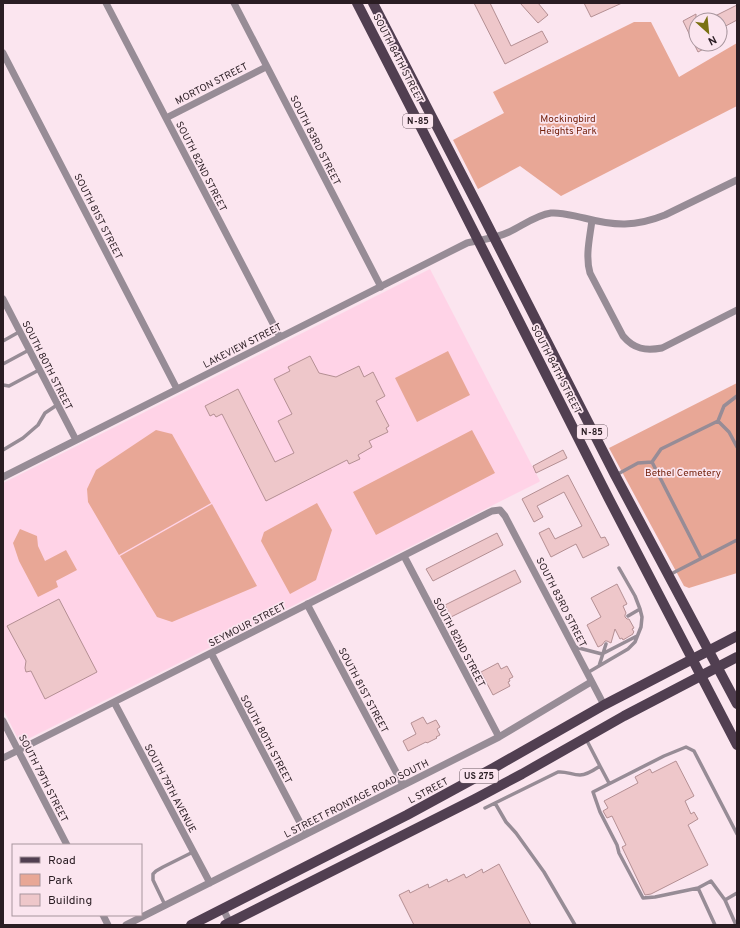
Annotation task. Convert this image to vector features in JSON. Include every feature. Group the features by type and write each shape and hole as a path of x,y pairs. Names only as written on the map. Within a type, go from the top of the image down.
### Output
{"main road":[{"name":"SOUTH 84TH STREET","path":"357,3 479,240 613,506 737,745"},
{"name":"SOUTH 84TH STREET","path":"373,3 614,475 737,704"},
{"name":"L STREET","path":"191,925 413,812 604,705 737,636"},
{"name":"US 275","path":"229,924 481,796 585,737 737,657"}],"street":[{"name":"SOUTH 82ND STREET","path":"106,3 280,337"},
{"name":"SOUTH 83RD STREET","path":"234,3 380,286"},
{"name":"SOUTH 81ST STREET","path":"3,52 177,389"},
{"name":"MORTON STREET","path":"166,118 266,67"},
{"name":"LAKEVIEW STREET","path":"3,477 467,243 507,233 548,213 562,213 604,223 626,225 654,220 737,180"},
{"path":"592,220 588,256 590,273 623,336 632,345 639,348 653,350 662,348 737,310"},
{"name":"SOUTH 80TH STREET","path":"3,299 76,440"},
{"name":"SEYMOUR STREET","path":"3,758 404,556 492,510 500,510"},
{"name":"SOUTH 83RD STREET","path":"500,510 604,705"},
{"name":"SOUTH 82ND STREET","path":"404,556 499,737"},
{"name":"SOUTH 81ST STREET","path":"307,604 403,785"},
{"name":"SOUTH 80TH STREET","path":"211,653 306,834"},
{"name":"L STREET FRONTAGE ROAD SOUTH","path":"126,925 499,737 591,682"},
{"name":"SOUTH 79TH AVENUE","path":"114,702 210,883"},
{"name":"SOUTH 79TH STREET","path":"3,721 66,844"},
{"path":"223,909 229,924"},
{"path":"104,916 108,925"}],"lane":[{"path":"3,341 20,332"},
{"path":"3,364 29,350"},
{"path":"3,385 8,386 39,370"},
{"path":"614,475 638,464 652,462 661,450 718,421 724,406 737,396"},
{"path":"3,450 23,438 38,425 45,413 57,405"},
{"path":"718,421 729,432 737,447"},
{"path":"652,462 701,558"},
{"path":"668,575 737,540"},
{"path":"587,673 628,649 635,642 641,627 642,621 640,609 635,596 618,568"},
{"path":"628,616 640,609"},
{"path":"574,647 602,654 638,635"},
{"path":"599,666 606,644"},
{"path":"585,737 609,783"},
{"path":"736,925 725,900 711,881 698,888 655,897 642,898 600,812 593,792 664,756 686,748 694,751 736,829 737,834"},
{"path":"485,808 558,772 564,771 580,775 600,766"},
{"path":"495,803 506,822 544,872 575,925"},
{"path":"165,905 153,880 153,874 163,867 194,852"},
{"path":"698,888 715,925"},
{"path":"725,900 737,893"}],"shaded area":[{"path":"430,269 540,481 20,743 3,709 3,483"}],"green space":[{"name":"Mockingbird Heights Park","path":"634,22 651,22 679,77 722,52 728,52 728,48 737,43 737,106 561,196 520,166 478,189 453,140 504,113 493,92"},
{"path":"448,351 470,395 417,422 395,378"},
{"name":"Bethel Cemetery","path":"737,383 737,573 689,588 684,586 609,448"},
{"path":"156,430 172,434 211,503 119,555 88,502 87,489 96,470"},
{"path":"472,430 495,473 376,535 353,492"},
{"path":"317,503 332,530 316,580 290,594 261,541 264,532"},
{"path":"212,504 257,586 172,622 157,617 120,556"},
{"path":"20,529 37,536 38,546 45,561 66,550 77,570 56,581 58,587 38,597 19,561 13,543"}],"building":[{"path":"474,3 490,3 511,46 542,31 548,42 505,64"},
{"path":"520,3 538,3 548,15 538,23"},
{"path":"584,3 622,3 591,17"},
{"path":"737,5 737,20 728,25 728,12 723,12"},
{"path":"688,18 688,31 683,21"},
{"path":"310,356 319,373 336,377 359,366 364,377 373,372 385,396 376,401 389,426 386,428 388,432 369,441 372,447 358,455 360,459 349,464 347,460 266,501 222,414 216,417 214,414 210,416 205,406 238,389 275,462 294,453 278,421 292,414 274,379 290,371 288,367"},
{"path":"563,450 567,458 536,473 533,466"},
{"path":"568,475 601,538 605,537 609,545 583,558 576,544 551,557 539,533 549,528 555,539 582,526 564,492 537,506 543,517 534,522 522,499"},
{"path":"497,533 503,545 433,581 426,569"},
{"path":"515,570 521,582 451,617 445,605"},
{"path":"617,584 627,604 623,606 626,613 625,617 629,619 634,628 632,629 634,632 623,640 622,638 620,639 615,629 611,643 605,641 598,647 587,625 601,617 591,598"},
{"path":"59,599 97,672 45,699 31,671 26,672 26,661 7,626"},
{"path":"498,663 501,669 507,666 513,677 509,679 510,681 508,682 510,686 493,695 481,672"},
{"path":"423,717 427,724 436,720 440,727 437,729 440,735 427,743 426,742 408,751 403,741 416,734 411,723"},
{"path":"676,761 694,796 685,801 691,814 694,812 698,819 688,825 708,865 651,894 645,895 622,847 626,845 612,816 607,818 603,811 608,808 604,801 638,783 635,777 650,769 652,773"},
{"path":"499,864 531,925 414,925 399,895 409,890 410,893 428,884 429,888 447,879 448,882 464,874 466,878 482,869 483,873"}]}
